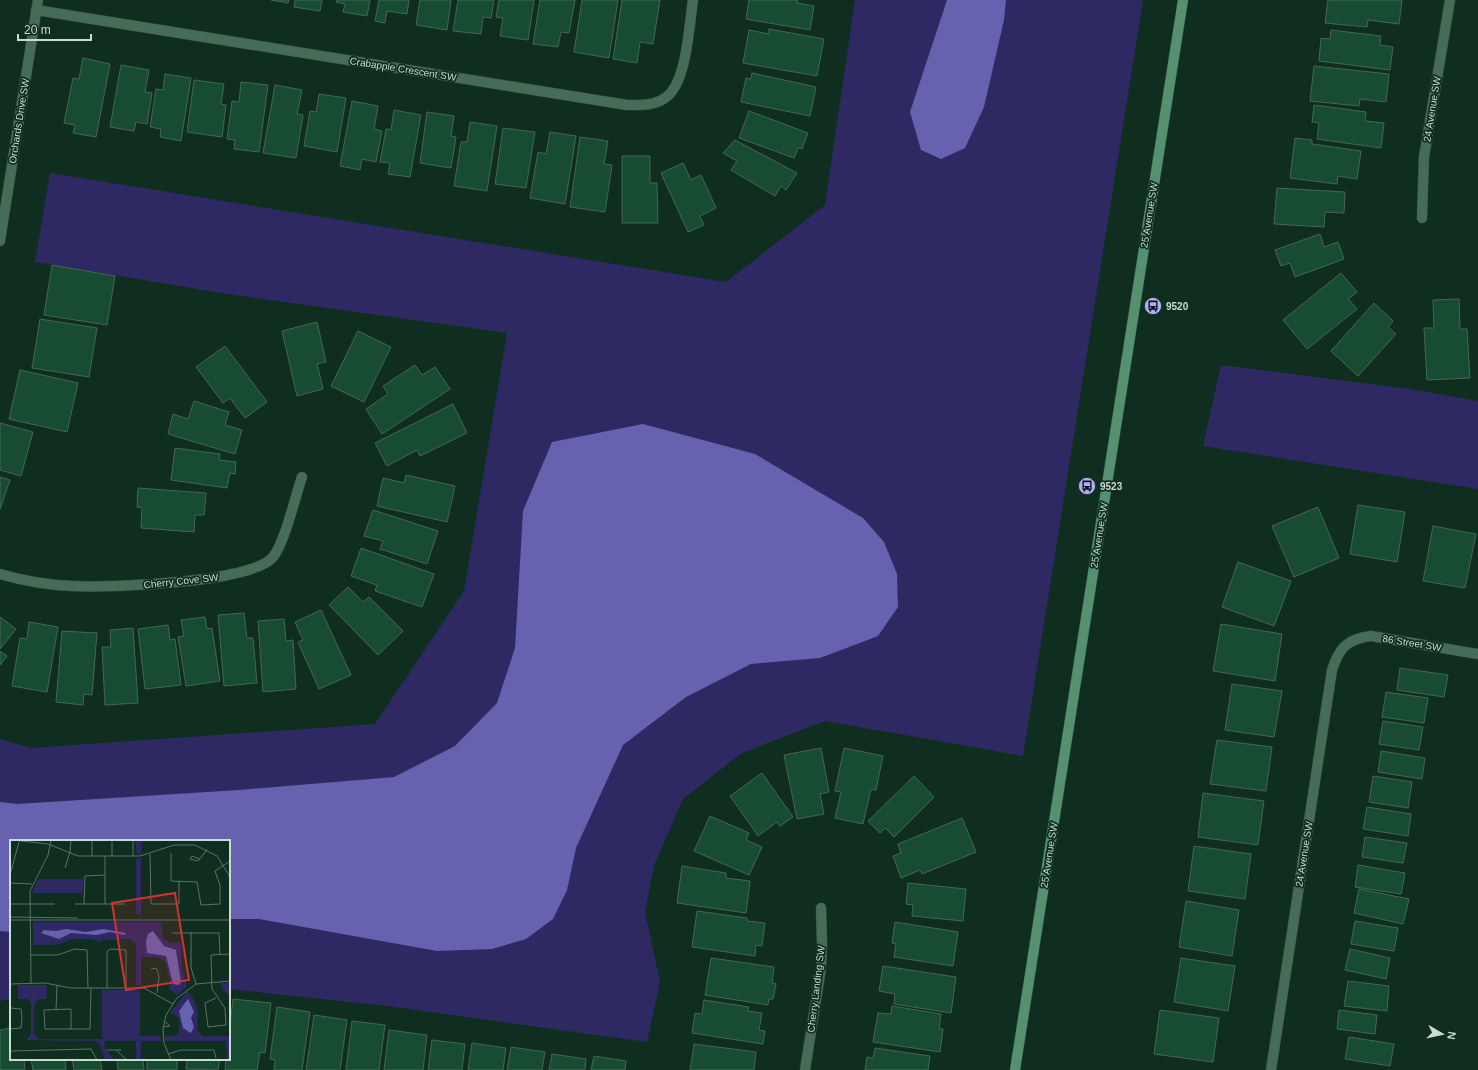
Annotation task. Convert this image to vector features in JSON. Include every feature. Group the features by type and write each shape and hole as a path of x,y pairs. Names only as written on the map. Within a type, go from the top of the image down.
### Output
{"main road":[{"name":"25 Avenue SW","path":"1015,1070 1183,0"}],"street":[{"name":"Orchards Drive SW","path":"0,241 38,0"},
{"name":"Crabapple Crescent SW","path":"36,10 627,105 654,103 664,99 671,94 678,83 682,70 693,0"},
{"name":"24 Avenue SW","path":"1422,218 1424,157 1450,0"},
{"name":"Cherry Cove SW","path":"0,574 44,584 98,587 126,586 224,577 249,571 263,565 273,557 280,544 302,477"},
{"name":"86 Street SW","path":"1348,644 1360,638 1371,636 1478,654"},
{"name":"24 Avenue SW","path":"1271,1070 1332,670 1340,649 1348,644"},
{"name":"Cherry Landing SW","path":"805,1070 821,968 821,908"}],"shaded area":[{"path":"855,0 1143,0 1023,756 825,721 742,753 683,799 654,865 645,912 660,982 647,1042 387,1006 230,989 230,840 10,840 10,999 0,1001 0,739 31,748 375,724 464,591 507,333 234,295 35,262 50,173 726,282 825,205"},
{"path":"947,0 1006,0 1004,20 984,107 965,148 941,159 921,150 910,112"},
{"path":"1221,365 1410,389 1478,401 1478,489 1203,446"},
{"path":"643,424 755,454 863,518 884,542 897,574 898,607 878,636 820,658 751,664 686,697 623,745 576,848 567,890 553,919 526,939 492,949 437,951 259,919 230,919 230,840 10,840 10,932 0,931 0,802 17,804 239,790 394,777 455,746 497,703 515,648 523,511 552,442"}],"building":[{"path":"271,0 289,0 288,3"},
{"path":"295,0 322,0 320,11 294,7"},
{"path":"337,0 370,0 367,16 343,12 345,4 336,2"},
{"path":"379,0 409,0 407,14 387,11 385,23 375,21"},
{"path":"420,0 451,0 447,30 416,25"},
{"path":"458,0 494,0 491,18 483,17 481,34 453,31"},
{"path":"499,0 534,0 528,40 500,36 503,18 496,17"},
{"path":"540,0 575,0 569,33 561,32 558,47 533,44"},
{"path":"582,0 618,0 609,58 574,52"},
{"path":"622,0 660,0 653,44 640,42 637,63 613,59"},
{"path":"749,0 798,0 797,3 814,6 810,30 746,19"},
{"path":"1328,0 1402,0 1399,24 1368,20 1367,27 1325,23"},
{"path":"769,29 824,39 817,76 743,63 749,30 769,34"},
{"path":"1331,30 1381,36 1380,45 1393,47 1390,70 1319,61 1321,38 1330,39"},
{"path":"83,58 110,64 96,137 73,133 75,125 64,123 73,78 79,79"},
{"path":"121,65 149,70 145,92 152,93 147,124 136,122 134,131 110,127"},
{"path":"1314,66 1389,74 1386,102 1360,99 1359,106 1310,101"},
{"path":"752,73 816,87 810,116 741,102 746,78 751,79"},
{"path":"165,74 191,78 181,141 160,137 161,129 150,127 156,89 163,90"},
{"path":"194,80 224,84 221,104 226,105 222,137 187,132"},
{"path":"241,82 268,85 259,152 234,149 235,140 227,139 232,101 239,102"},
{"path":"275,85 302,90 297,114 303,115 296,158 263,153"},
{"path":"319,94 346,98 337,152 304,146 310,111 316,112"},
{"path":"352,101 378,106 374,129 382,131 376,162 362,159 360,170 340,166"},
{"path":"1314,105 1366,112 1365,121 1384,123 1381,148 1317,139 1319,123 1312,122"},
{"path":"394,110 421,115 410,177 388,174 390,163 380,162 386,129 391,130"},
{"path":"749,111 808,133 802,149 798,148 794,158 739,138"},
{"path":"427,112 454,116 451,136 456,137 451,168 420,163"},
{"path":"470,122 497,126 487,191 454,186 461,142 467,142"},
{"path":"503,128 535,132 526,188 495,184"},
{"path":"550,132 576,136 565,204 530,198 538,152 546,154"},
{"path":"580,137 608,141 604,164 612,165 605,212 570,207"},
{"path":"1295,138 1312,140 1312,144 1361,151 1357,179 1338,176 1337,184 1290,178"},
{"path":"735,140 797,173 786,190 781,186 775,196 731,170 737,161 723,153"},
{"path":"622,156 650,156 650,183 657,183 658,223 622,223"},
{"path":"683,163 691,180 701,175 716,208 700,216 704,225 688,232 661,173"},
{"path":"1277,188 1345,192 1344,213 1325,212 1324,227 1274,224"},
{"path":"1320,234 1324,247 1338,242 1344,259 1295,277 1290,263 1281,266 1275,250"},
{"path":"52,265 115,276 107,325 44,315"},
{"path":"1341,273 1357,292 1348,299 1357,309 1307,349 1283,320"},
{"path":"1459,299 1460,329 1467,329 1470,378 1427,380 1424,328 1434,328 1433,300"},
{"path":"1374,303 1393,321 1388,327 1396,334 1358,376 1331,351"},
{"path":"40,319 97,328 89,377 32,368"},
{"path":"317,322 326,362 317,364 323,389 297,396 282,331"},
{"path":"358,331 391,347 364,402 331,386"},
{"path":"225,346 267,402 245,418 230,398 223,403 196,367"},
{"path":"415,365 422,375 435,367 450,389 382,434 366,409 388,394 383,386"},
{"path":"20,370 78,383 67,432 9,419"},
{"path":"194,401 229,412 225,425 242,430 235,454 168,434 173,414 188,419"},
{"path":"453,404 467,433 420,456 417,450 387,466 375,443"},
{"path":"0,423 33,432 21,476 0,470"},
{"path":"175,448 220,454 219,460 236,462 235,474 230,473 227,488 171,480"},
{"path":"406,475 455,486 447,522 377,506 383,478 404,483"},
{"path":"0,477 10,480 0,509"},
{"path":"138,488 206,493 204,515 195,515 194,532 141,528 142,508 137,507"},
{"path":"1358,505 1405,512 1397,562 1350,554"},
{"path":"1318,507 1339,558 1294,577 1272,526"},
{"path":"373,510 438,531 427,564 380,549 383,541 364,536"},
{"path":"1433,526 1476,534 1465,588 1423,581"},
{"path":"361,548 434,574 422,607 375,591 377,585 351,576"},
{"path":"1238,562 1291,581 1274,626 1222,607"},
{"path":"348,587 363,602 369,597 403,631 378,655 329,605"},
{"path":"321,610 351,675 319,689 298,642 303,640 295,622"},
{"path":"244,613 247,638 253,638 257,683 224,686 218,615"},
{"path":"0,617 16,629 0,649"},
{"path":"205,617 207,629 212,628 220,681 186,686 178,637 184,636 181,620"},
{"path":"284,619 286,641 293,640 296,689 263,692 258,621"},
{"path":"29,622 58,627 47,692 12,686 20,638 27,639"},
{"path":"1221,624 1282,634 1275,681 1213,671"},
{"path":"168,625 170,640 175,639 181,685 145,689 138,629"},
{"path":"133,628 138,703 105,705 102,647 111,647 110,630"},
{"path":"62,631 97,633 92,695 84,694 83,705 56,702"},
{"path":"0,651 7,656 0,665"},
{"path":"1400,668 1448,675 1444,697 1397,690"},
{"path":"1232,684 1282,691 1274,737 1225,730"},
{"path":"1386,692 1428,698 1424,723 1382,717"},
{"path":"1383,721 1423,727 1419,750 1379,744"},
{"path":"1217,740 1272,747 1266,791 1210,784"},
{"path":"821,748 829,792 820,794 824,814 797,819 784,755"},
{"path":"844,748 883,756 876,790 871,789 863,824 835,818 841,792 835,791"},
{"path":"1381,751 1425,758 1422,779 1378,772"},
{"path":"762,773 793,817 780,826 777,822 758,836 730,796"},
{"path":"914,776 934,797 894,837 885,828 880,833 868,821"},
{"path":"1373,776 1412,782 1408,808 1369,802"},
{"path":"1203,793 1264,801 1258,845 1198,837"},
{"path":"1367,807 1411,814 1408,836 1363,829"},
{"path":"710,816 749,833 746,840 762,847 749,875 694,851"},
{"path":"962,818 976,852 922,874 920,870 901,878 893,856 901,853 898,844"},
{"path":"1365,837 1407,843 1403,863 1362,857"},
{"path":"1194,846 1251,854 1245,899 1188,891"},
{"path":"1358,865 1405,873 1401,894 1355,887"},
{"path":"682,866 726,873 726,878 750,881 746,913 677,903"},
{"path":"908,883 966,889 963,921 912,916 913,905 906,904"},
{"path":"1359,889 1409,899 1403,924 1354,913"},
{"path":"1186,901 1239,910 1232,956 1179,947"},
{"path":"697,911 747,918 747,921 765,923 762,946 756,945 755,956 692,947"},
{"path":"1355,921 1398,928 1394,951 1351,944"},
{"path":"895,922 958,932 953,966 894,957 896,944 892,943"},
{"path":"1350,949 1390,958 1386,979 1345,970"},
{"path":"711,958 774,967 772,983 776,984 773,999 769,999 768,1005 705,995"},
{"path":"1181,958 1235,966 1228,1011 1174,1002"},
{"path":"883,966 956,977 951,1013 894,1004 895,994 879,991"},
{"path":"1348,981 1389,986 1387,1011 1344,1006"},
{"path":"233,999 271,1003 265,1053 260,1052 257,1070 225,1070 226,1060 230,1060 230,1025"},
{"path":"704,1000 749,1007 748,1011 762,1013 759,1030 765,1031 763,1044 692,1033 695,1013 702,1014"},
{"path":"892,1006 941,1014 939,1029 943,1029 940,1052 873,1042 878,1013 891,1014"},
{"path":"277,1007 310,1012 302,1070 274,1070 275,1060 270,1059"},
{"path":"1160,1010 1219,1018 1213,1062 1154,1054"},
{"path":"1339,1010 1377,1015 1375,1034 1337,1029"},
{"path":"314,1015 347,1020 340,1070 306,1070"},
{"path":"352,1021 385,1025 379,1070 346,1070"},
{"path":"10,1028 10,1060 24,1060 25,1070 0,1070 0,1030"},
{"path":"389,1030 427,1035 423,1070 384,1070"},
{"path":"1349,1037 1394,1044 1390,1066 1345,1059"},
{"path":"432,1040 465,1044 462,1070 428,1070"},
{"path":"472,1043 506,1048 503,1070 468,1070"},
{"path":"694,1044 756,1052 754,1070 690,1070"},
{"path":"511,1047 545,1052 542,1070 507,1070"},
{"path":"875,1048 930,1056 928,1070 865,1070 867,1057 873,1058"},
{"path":"552,1054 586,1059 585,1070 549,1070"},
{"path":"594,1056 626,1061 625,1070 591,1070"},
{"path":"31,1060 65,1060 66,1070 33,1070"},
{"path":"72,1060 100,1060 102,1070 74,1070"},
{"path":"117,1060 143,1060 144,1070 118,1070"},
{"path":"147,1060 177,1060 177,1070 147,1070"},
{"path":"187,1060 220,1060 218,1070 186,1069"}],"place":[{"name":"9520","path":"1153,306"},
{"name":"9523","path":"1087,486"}]}
